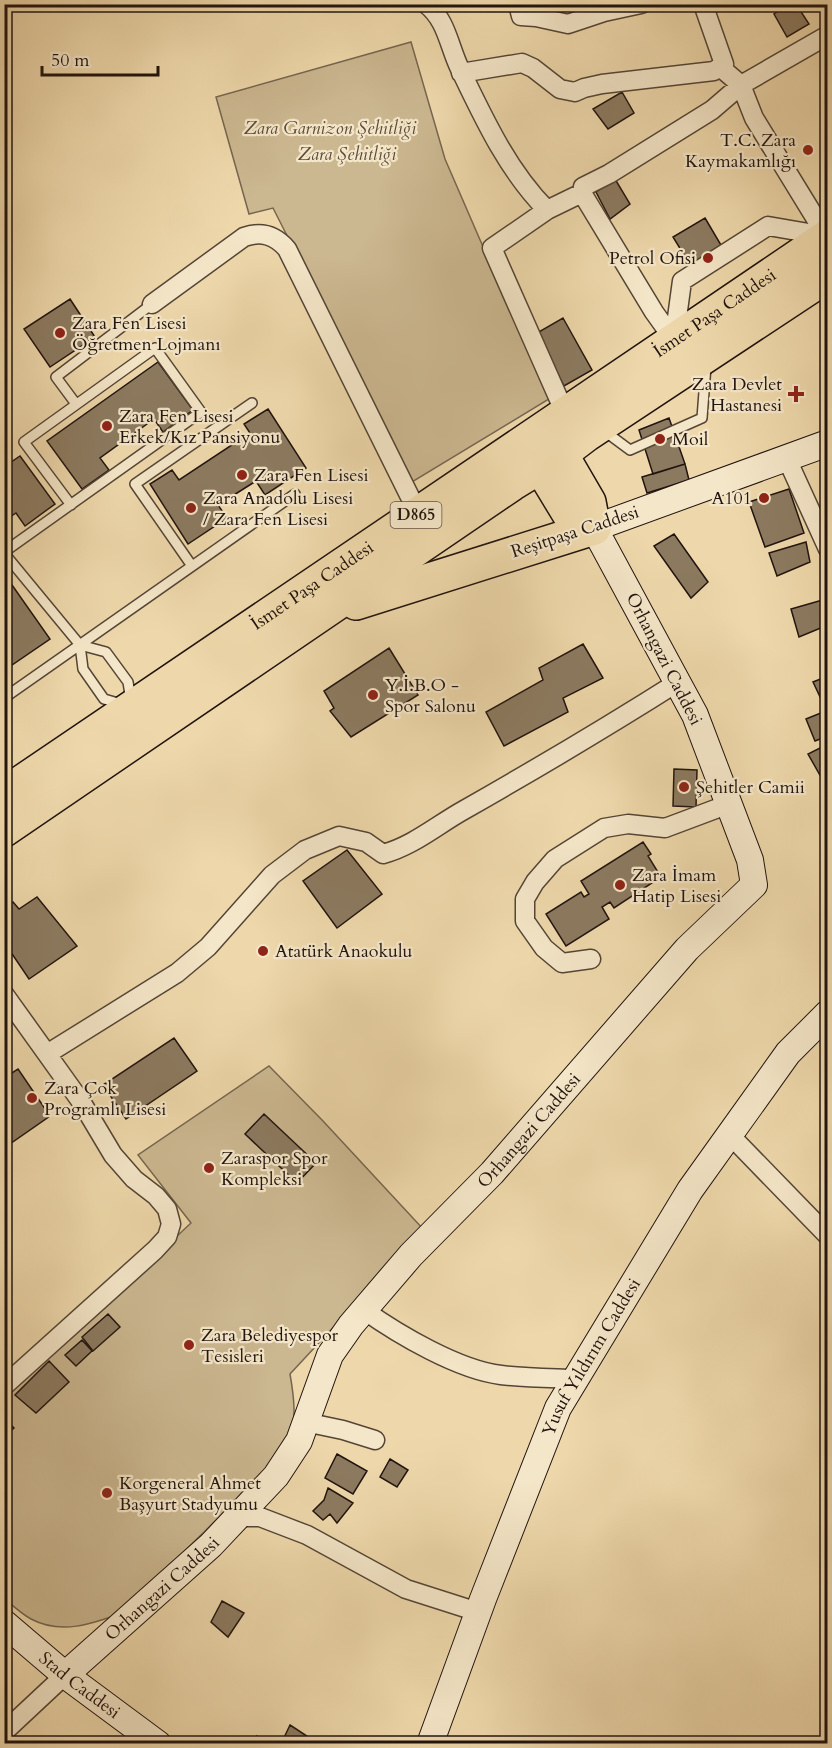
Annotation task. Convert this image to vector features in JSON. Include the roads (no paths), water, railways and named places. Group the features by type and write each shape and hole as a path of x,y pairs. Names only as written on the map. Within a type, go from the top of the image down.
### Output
{"highway":[{"name":"İsmet Paşa Caddesi","path":"4,830 321,615 675,340 827,236"},
{"name":"İsmet Paşa Caddesi","path":"4,794 418,513 548,440 599,427 828,275"},
{"path":"548,440 569,514 594,528"},
{"name":"Reşitpaşa Caddesi","path":"321,615 594,528"}],"street":[{"path":"426,4 440,18 461,73 496,142 528,191 547,210"},
{"path":"518,4 521,16 568,24 604,12 641,4"},
{"path":"461,73 522,63 533,68 560,89 575,92 603,84 714,71 724,64 703,4"},
{"path":"548,440 492,248 547,210 582,193 584,187 609,174 711,110 741,85 828,35"},
{"path":"720,67 741,85 754,118 827,236"},
{"path":"582,193 654,312 675,340"},
{"path":"675,340 682,281 768,226 827,236"},
{"path":"152,304 244,237 267,234 281,242 418,513"},
{"name":"Reşitpaşa Caddesi","path":"594,528 828,443"},
{"path":"785,459 828,549"},
{"name":"Orhangazi Caddesi","path":"65,1675 203,1552 276,1476 299,1441 330,1356 364,1310 411,1255 492,1173 687,949 754,885 750,860 695,715 594,528"},
{"path":"47,1054 177,973 208,947 272,875 305,850 339,836 366,842 383,854 400,850 573,748 678,682"},
{"path":"591,959 562,963 544,948 525,921 525,899 535,882 555,860 604,828 628,825 665,828 729,804"},
{"path":"4,1386 155,1250 167,1237 171,1224 167,1209 156,1196 134,1179 113,1155 82,1103 5,996"},
{"name":"Yusuf Yıldırım Caddesi","path":"430,1743 478,1612 558,1408 690,1190 788,1053 828,1013"},
{"path":"729,1134 828,1236"},
{"path":"364,1310 394,1331 456,1361 499,1375 576,1379"},
{"path":"305,1422 375,1440"},
{"path":"239,1517 260,1517 307,1535 406,1589 478,1612"},
{"name":"Stad Caddesi","path":"4,1623 65,1675 158,1743"},
{"path":"4,1732 65,1675"}],"lane":[{"path":"76,404 56,377 152,304"},
{"path":"71,506 24,442 155,348 201,412 71,506 4,552 80,645 83,669 104,699 132,707 128,682 106,652 80,645"},
{"path":"599,427 630,450 702,418 706,355"},
{"path":"192,566 135,484 252,403"},
{"path":"4,698 295,494"}],"place":[{"name":"T.C. Zara Kaymakamlığı","path":"808,150"},
{"name":"Petrol Ofisi","path":"708,258"},
{"name":"Zara Fen Lisesi Öğretmen Lojmanı","path":"60,333"},
{"name":"Zara Devlet Hastanesi","path":"796,394"},
{"name":"Zara Fen Lisesi Erkek/Kız Pansiyonu","path":"107,426"},
{"name":"Moil","path":"660,439"},
{"name":"Zara Fen Lisesi","path":"242,475"},
{"name":"A101","path":"764,498"},
{"name":"Zara Anadolu Lisesi / Zara Fen Lisesi","path":"191,508"},
{"name":"Y.İ.B.O - Spor Salonu","path":"373,695"},
{"name":"Şehitler Camii","path":"684,787"},
{"name":"Zara İmam Hatip Lisesi","path":"620,885"},
{"name":"Atatürk Anaokulu","path":"263,951"},
{"name":"Zara Çok Programlı Lisesi","path":"32,1098"},
{"name":"Zaraspor Spor Kompleksi","path":"209,1168"},
{"name":"Zara Belediyespor Tesisleri","path":"189,1345"},
{"name":"Korgeneral Ahmet Başyurt Stadyumu","path":"107,1493"}],"park label":[{"name":"Zara Garnizon Şehitliği","path":"330,128"},
{"name":"Zara Şehitliği","path":"347,154"}]}
